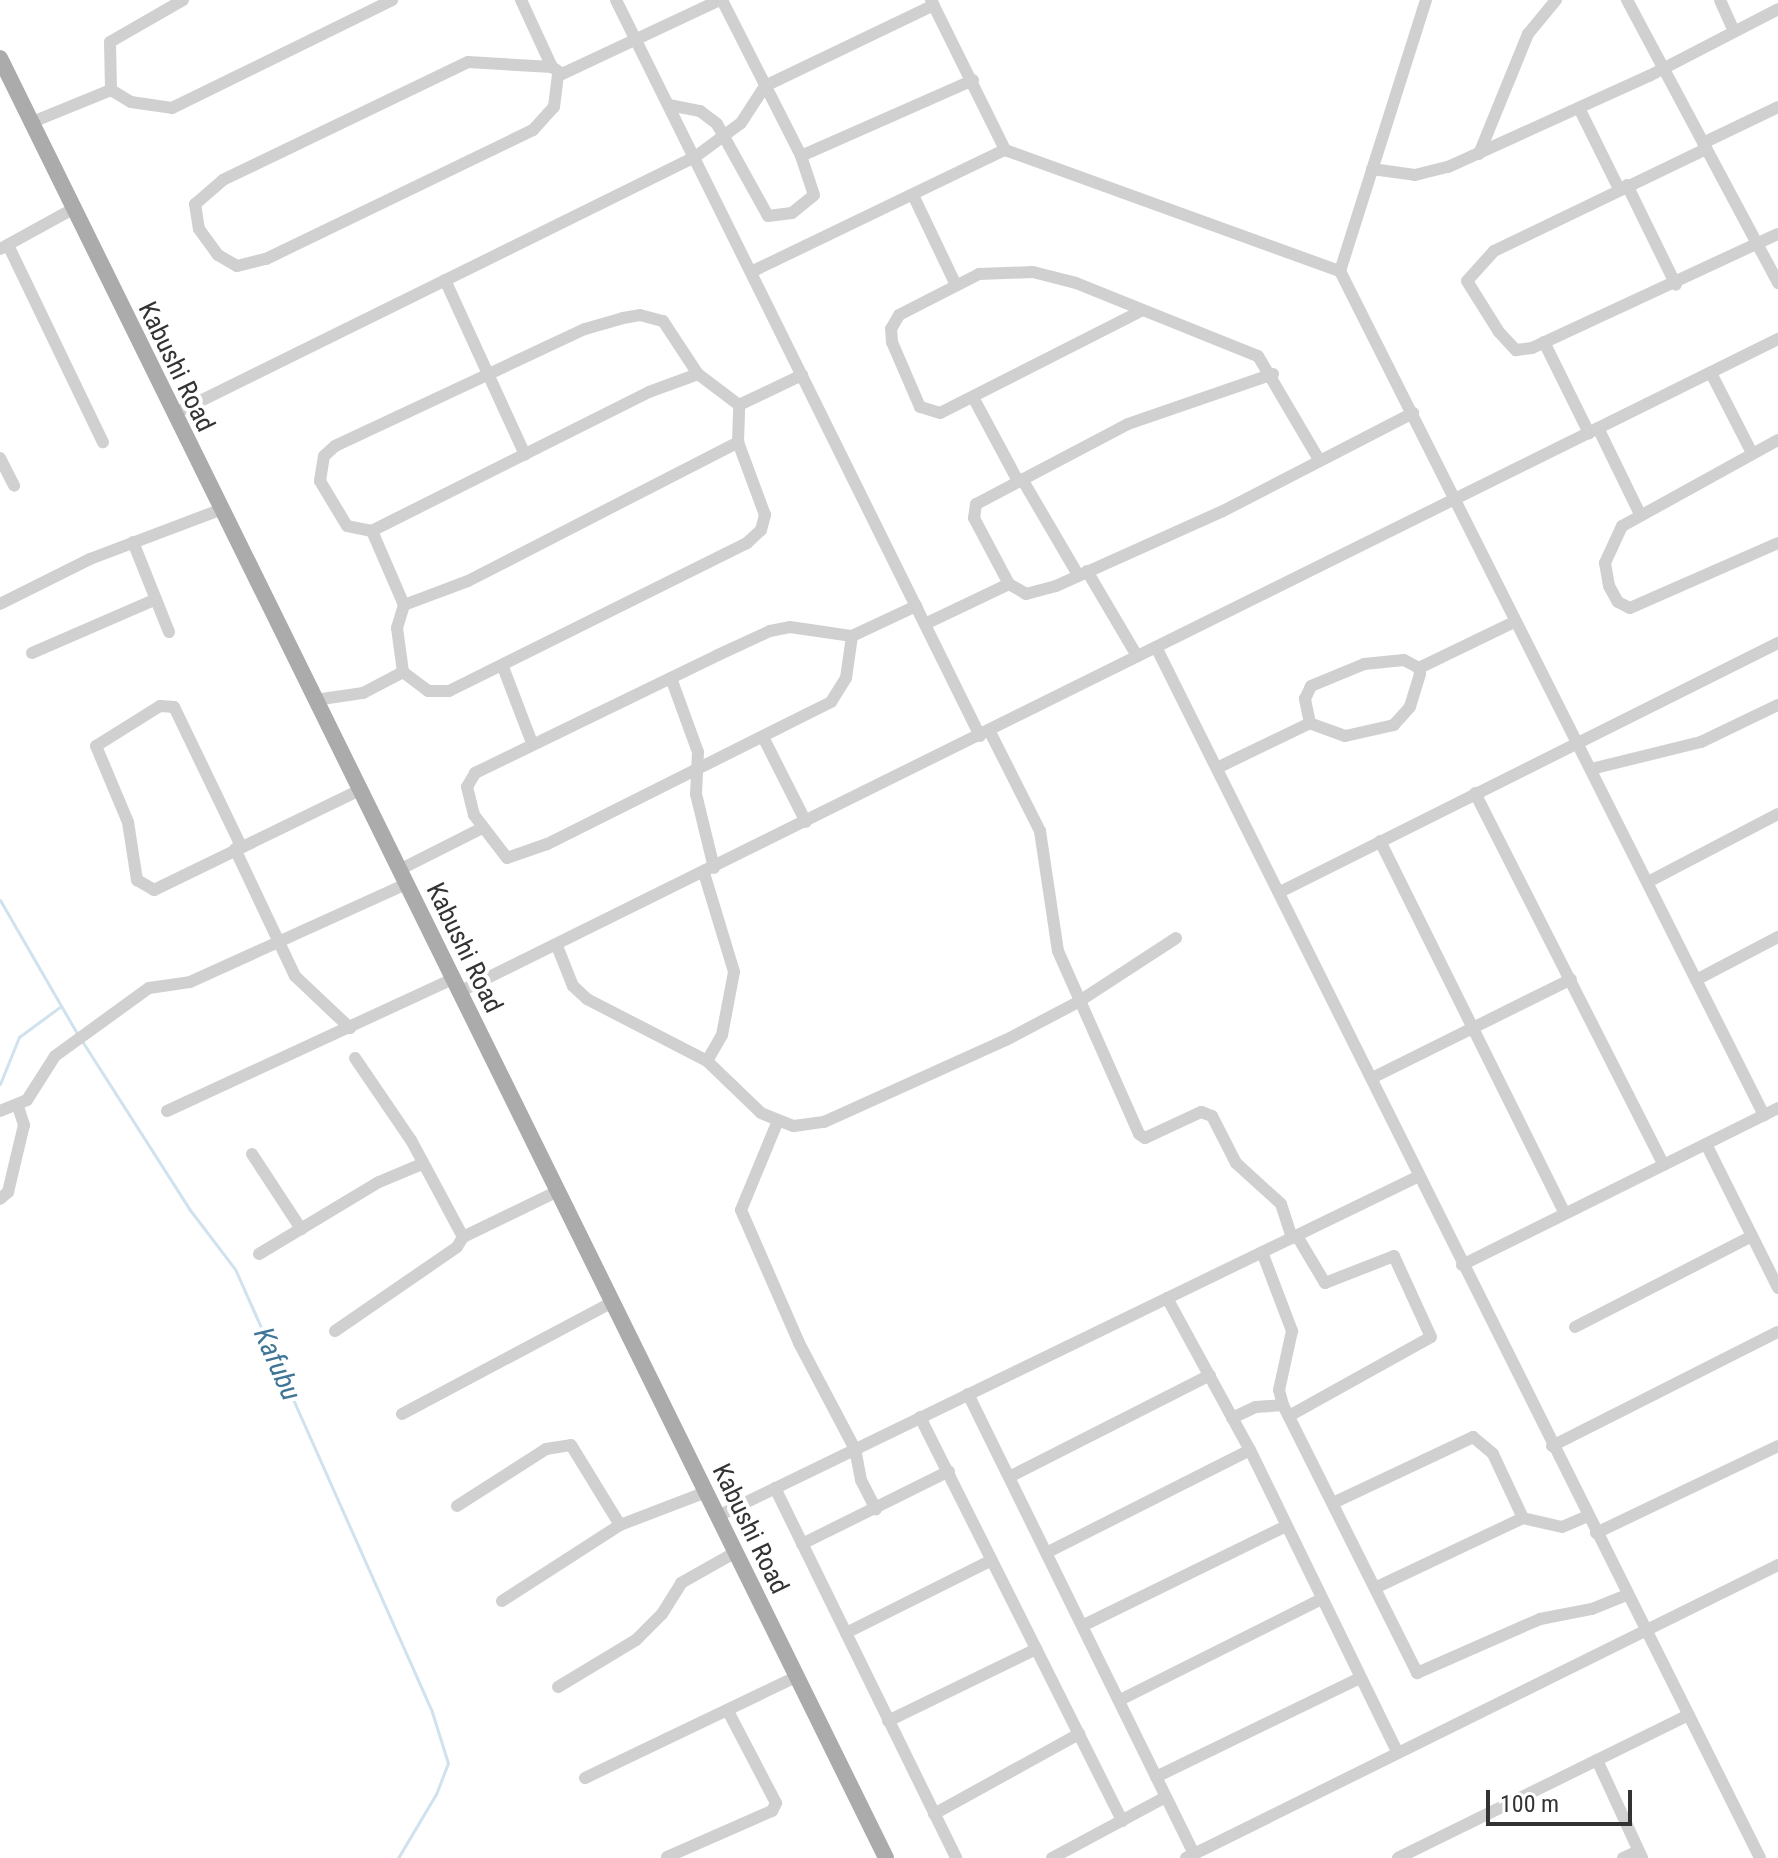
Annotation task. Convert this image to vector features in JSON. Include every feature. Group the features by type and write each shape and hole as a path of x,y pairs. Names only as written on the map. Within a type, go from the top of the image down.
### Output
{"main road":[{"name":"Kabushi Road","path":"0,58 71,210 886,1858"}],"street":[{"path":"111,90 110,42 183,0"},
{"path":"30,123 111,90 145,107 172,108 392,0"},
{"path":"521,0 555,70 554,107 533,130 266,259 237,266 218,255 199,229 195,204 223,180 468,62 555,70 637,40 718,0 801,156 814,195 792,213 768,216 726,137 700,111 669,105"},
{"path":"616,0 925,624 1040,831 1055,936 1078,1002 1141,1137 1201,1112 1212,1116 1236,1163 1281,1204 1317,1276 1325,1283 1394,1256 1431,1337 1286,1411 1256,1407 1232,1418"},
{"path":"1340,271 1426,0"},
{"path":"1479,154 1528,34 1556,0"},
{"path":"1627,0 1778,283"},
{"path":"1720,0 1734,31"},
{"path":"174,414 695,157 726,137 765,86 933,3 1005,150 1340,271 1764,1115"},
{"path":"1372,169 1423,174 1479,154 1665,68 1778,9"},
{"path":"801,156 973,80"},
{"path":"1778,107 1507,243 1470,276 1475,299 1511,346 1522,351 1676,285 1778,234"},
{"path":"1579,108 1676,285"},
{"path":"751,272 1005,150"},
{"path":"913,195 956,285"},
{"path":"71,210 4,247 103,442"},
{"path":"1141,311 974,399 940,413 925,411 892,342 891,329 899,315 989,271 1033,272 1076,283 1141,311 1253,352 1273,374 1318,458"},
{"path":"445,280 484,374 525,455"},
{"path":"698,374 649,392 372,531 347,526 320,481 324,456 484,374 585,329 640,315 663,321 698,374 739,405"},
{"path":"167,1111 350,1028 557,946 1778,339"},
{"path":"1544,342 1640,514"},
{"path":"1711,373 1752,453"},
{"path":"1273,374 1128,424 973,508 986,546 1009,584 1026,594 1038,593 1223,511 1318,458 1413,413"},
{"path":"739,405 802,375"},
{"path":"974,399 1020,480 1137,656"},
{"path":"372,531 404,605 397,628 403,672 428,691 449,691 503,667 747,543 761,530 762,501 738,442 739,405"},
{"path":"1778,440 1640,514 1612,539 1605,563 1609,586 1618,602 1630,608 1778,543"},
{"path":"404,605 468,581 738,442"},
{"path":"0,458 14,486"},
{"path":"0,604 133,542 220,510"},
{"path":"133,542 169,632"},
{"path":"925,624 1009,584"},
{"path":"32,653 156,599"},
{"path":"852,636 840,696 698,771 519,857 507,858 497,850 482,828 467,787 475,773 532,743 770,631 811,627 852,636 916,606"},
{"path":"1419,668 1514,622"},
{"path":"1280,892 1778,643"},
{"path":"1156,647 1219,767 1462,1265 1760,1858"},
{"path":"1310,723 1305,699 1315,684 1378,661 1404,660 1419,668"},
{"path":"503,667 532,743"},
{"path":"1219,767 1310,723 1345,736 1385,730 1410,707 1419,668"},
{"path":"315,700 363,693 403,672"},
{"path":"671,678 698,752 698,802 709,870 734,972 722,1035 707,1061"},
{"path":"1591,769 1701,742 1778,705"},
{"path":"350,1028 295,976 276,944 238,847 174,707 160,706 96,746 128,822 137,880 146,888 163,886 238,847 360,790"},
{"path":"763,737 806,822"},
{"path":"1475,793 1664,1165"},
{"path":"1648,882 1778,814"},
{"path":"0,1111 18,1107 59,1053 116,1007 149,988 190,982 276,944 402,877 482,828"},
{"path":"1380,841 1474,1024 1565,1213"},
{"path":"1696,980 1778,937"},
{"path":"557,946 573,986 587,999 707,1061 777,1123 824,1122 943,1070 1078,1002 1176,938"},
{"path":"1372,1078 1474,1024 1571,979"},
{"path":"355,1058 422,1164 463,1237"},
{"path":"0,1199 8,1192 24,1125 18,1107"},
{"path":"1462,1265 1778,1108"},
{"path":"777,1123 741,1210 799,1343 855,1449 861,1480 876,1509"},
{"path":"1706,1144 1778,1288"},
{"path":"252,1154 301,1229"},
{"path":"259,1254 379,1182 422,1164"},
{"path":"718,1516 1419,1176"},
{"path":"335,1331 457,1247 463,1237 556,1192"},
{"path":"1575,1327 1752,1236"},
{"path":"1262,1252 1292,1331 1279,1390 1286,1411 1421,1675 1526,1624 1592,1609 1627,1595"},
{"path":"1167,1298 1250,1450 1320,1600 1397,1752"},
{"path":"402,1414 611,1303"},
{"path":"1552,1446 1778,1332"},
{"path":"1011,1476 1210,1375"},
{"path":"968,1394 1084,1625 1166,1797 1190,1856 1778,1565"},
{"path":"920,1417 1122,1821"},
{"path":"1333,1503 1473,1437 1493,1454 1523,1518"},
{"path":"457,1506 546,1449 571,1445 620,1525"},
{"path":"1596,1533 1778,1446"},
{"path":"1048,1552 1250,1450"},
{"path":"802,1544 949,1471"},
{"path":"775,1488 956,1858"},
{"path":"502,1601 620,1525 706,1492"},
{"path":"1377,1587 1523,1518 1562,1527 1588,1516"},
{"path":"1084,1625 1286,1526"},
{"path":"558,1687 636,1640 681,1583 736,1552"},
{"path":"846,1633 992,1560"},
{"path":"1120,1700 1320,1600"},
{"path":"888,1721 1036,1649"},
{"path":"585,1778 796,1677"},
{"path":"1156,1777 1360,1678"},
{"path":"667,1857 772,1811 776,1803 728,1711"},
{"path":"1398,1858 1689,1715"},
{"path":"934,1814 1079,1734"},
{"path":"1597,1760 1641,1854 1623,1858"},
{"path":"1052,1858 1166,1797"}],"waterway":[{"name":"Kafubu","path":"0,900 78,1035"},
{"path":"0,1084 19,1037 61,1006"},
{"name":"Kafubu","path":"82,1041 190,1210 235,1269 432,1712 448,1763 436,1794 398,1858"}]}
